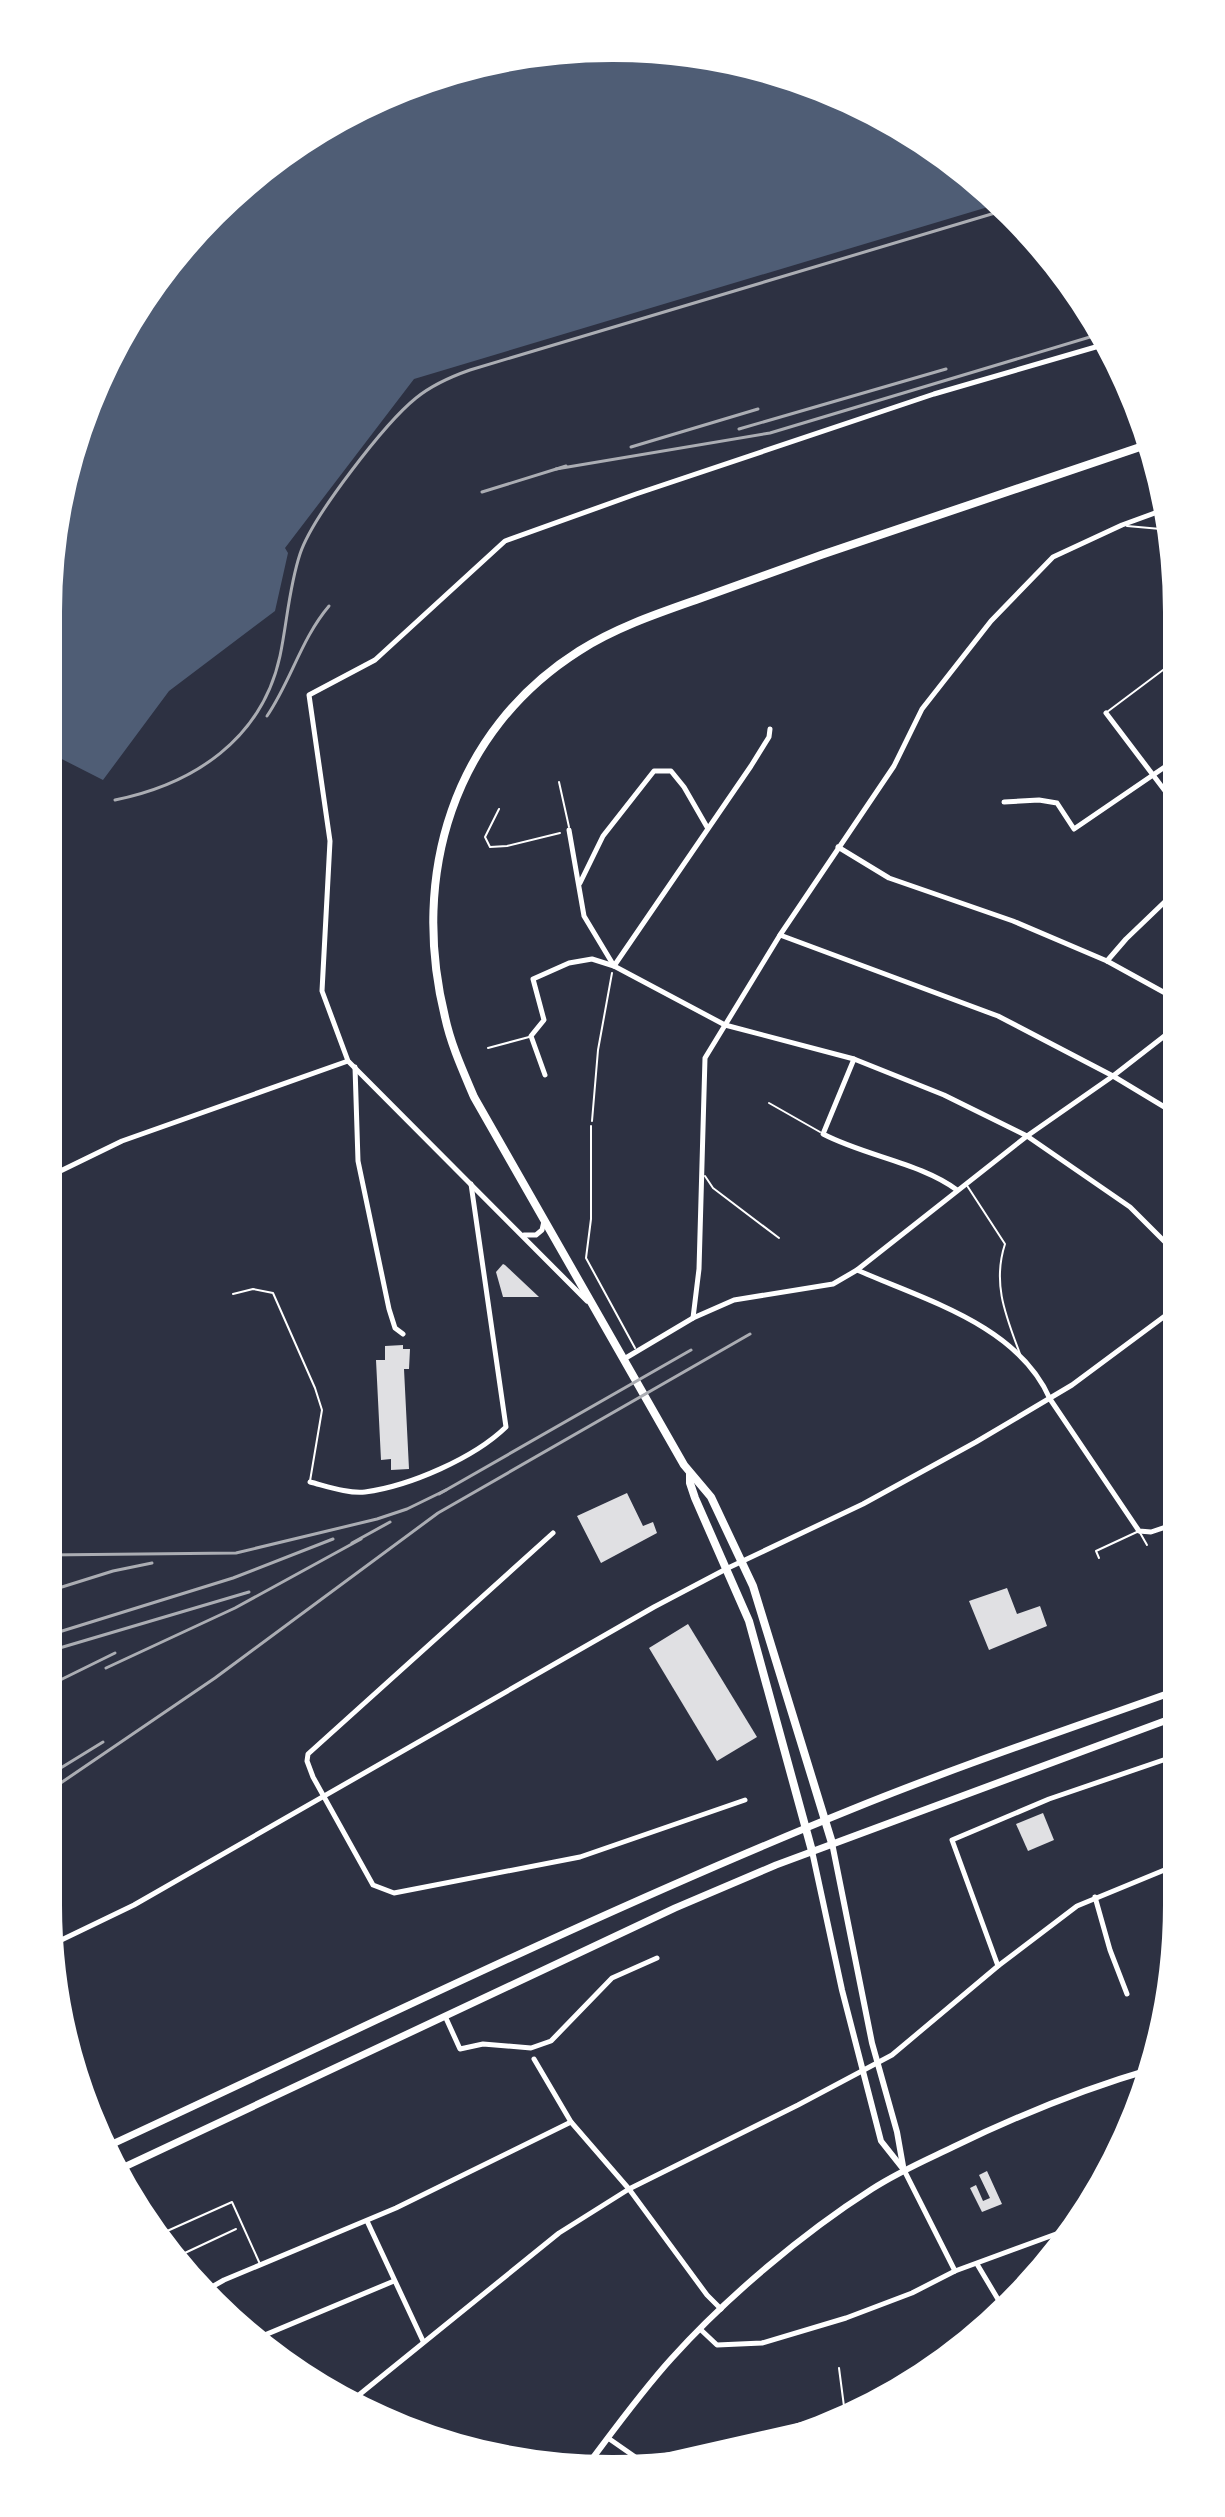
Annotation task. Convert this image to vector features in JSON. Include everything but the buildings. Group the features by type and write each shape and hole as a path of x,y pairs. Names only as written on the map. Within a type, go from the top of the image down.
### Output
{"main road":[{"path":"832,1843 743,1560 711,1497 690,1474 474,1097 456,1055 437,977 433,909 440,850 462,783 491,732 529,689 555,667 608,635 652,615 1139,447"},
{"path":"690,1474 695,1498 749,1621 812,1851"},
{"path":"114,2143 583,1926 807,1828 1165,1695"},
{"path":"126,2166 675,1908 832,1843 1165,1721"}],"street":[{"path":"598,1312 348,1061 322,991 330,841 309,695 375,660 505,541 934,394 1097,347"},
{"path":"693,1318 699,1269 705,1058 780,935 894,766 922,709 991,621 1053,557 1155,513"},
{"path":"1106,713 1165,791"},
{"path":"614,966 757,756 769,737 770,729"},
{"path":"1004,802 1039,800 1057,803 1074,829 1165,766"},
{"path":"580,883 603,836 654,771 671,771 707,827"},
{"path":"569,830 584,916 614,966"},
{"path":"838,847 889,878 1013,921 1107,961 1165,993"},
{"path":"1107,961 1165,902"},
{"path":"780,935 998,1016 1113,1076 1165,1107"},
{"path":"545,1075 531,1036 544,1020 533,979 569,963 592,959 614,966 725,1025 854,1059 944,1095 1027,1136 1130,1207 1165,1242"},
{"path":"624,1359 693,1318 734,1300 833,1284 857,1270 1027,1136 1165,1036"},
{"path":"854,1059 823,1134 849,1148 939,1177 957,1190"},
{"path":"60,1171 122,1141 348,1061"},
{"path":"355,1067 358,1161 389,1309 395,1328 403,1334"},
{"path":"310,1482 363,1492 435,1473 494,1439 506,1427 471,1183"},
{"path":"523,1235 536,1235 542,1230 545,1218"},
{"path":"857,1270 978,1324 1021,1355 1043,1381 1050,1399 1139,1531 1151,1532 1165,1527"},
{"path":"61,1940 134,1905 654,1607 743,1560 873,1499 1050,1399 1165,1316"},
{"path":"553,1533 308,1754 307,1761 323,1795 373,1885 389,1893 580,1857 745,1800"},
{"path":"998,1966 952,1840 1049,1799 1165,1759"},
{"path":"832,1843 872,2043 904,2170"},
{"path":"812,1851 857,2051 881,2141 904,2170 955,2271"},
{"path":"360,2396 423,2341 559,2233 629,2189 892,2055 1048,1927 1095,1897 1165,1870"},
{"path":"1095,1897 1127,1994"},
{"path":"445,2016 460,2049 483,2044 531,2048 551,2041 612,1978 657,1958"},
{"path":"534,2059 571,2122 629,2189 707,2295 721,2309"},
{"path":"594,2456 653,2381 700,2329 845,2207 904,2170 1022,2115 1139,2073"},
{"path":"213,2286 367,2221 571,2122"},
{"path":"367,2221 423,2341"},
{"path":"700,2329 717,2345 762,2343 859,2313 912,2293 955,2271 1056,2234"},
{"path":"977,2264 998,2300"},
{"path":"266,2335 394,2281"},
{"path":"675,2453 799,2425"},
{"path":"608,2438 634,2456"}],"lane":[{"path":"1122,525 1158,529"},
{"path":"1106,713 1165,669"},
{"path":"559,782 569,830"},
{"path":"488,1048 531,1036"},
{"path":"769,1103 823,1134"},
{"path":"591,1126 591,1219 586,1258 638,1352"},
{"path":"702,1172 713,1188 779,1238"},
{"path":"966,1183 1005,1244 999,1261 998,1282 1003,1309 1021,1355"},
{"path":"233,1294 253,1289 273,1293 315,1388 322,1410 310,1482"},
{"path":"1099,1558 1096,1551 1139,1531 1147,1545"},
{"path":"167,2231 232,2202 260,2265"},
{"path":"839,2368 844,2406"}],"path":[{"path":"499,809 485,837 490,847 507,846 569,830"},
{"path":"591,1126 598,1050 607,989 614,966"},
{"path":"184,2253 243,2226"}],"water":[{"path":"576,61 649,61 755,79 824,102 889,134 919,153 988,207 414,379 285,548 288,553 275,611 169,691 103,780 60,758 61,576 71,505 89,435 134,336 174,276 248,197 306,153 336,134 401,102 470,79"}],"railway":[{"path":"115,800 144,793 197,769 241,734 258,711 271,685 280,656 296,567 307,538 334,495 369,449 403,410 428,389 470,370 994,213"},
{"path":"556,469 770,433 1091,337"},
{"path":"739,429 946,369"},
{"path":"631,447 758,409"},
{"path":"482,492 566,466"},
{"path":"267,716 311,632 329,606"},
{"path":"60,1783 215,1678 438,1513 750,1334"},
{"path":"439,1494 691,1350"},
{"path":"60,1555 236,1553 377,1519 407,1509 446,1490"},
{"path":"352,1543 390,1522"},
{"path":"60,1632 233,1578 333,1539"},
{"path":"106,1668 235,1608 361,1539"},
{"path":"60,1588 152,1563"},
{"path":"60,1648 249,1592"},
{"path":"60,1680 115,1653"},
{"path":"60,1768 103,1742"}]}
